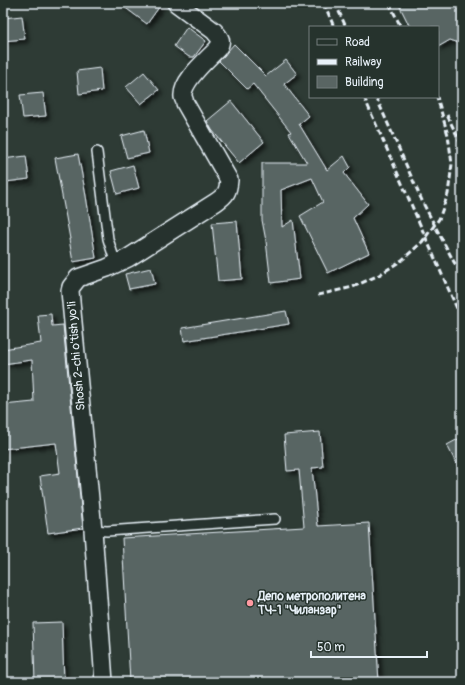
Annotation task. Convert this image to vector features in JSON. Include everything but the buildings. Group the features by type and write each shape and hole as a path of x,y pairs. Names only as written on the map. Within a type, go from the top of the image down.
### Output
{"street":[{"name":"Shosh 2-chi o'tish yo'li","path":"104,682 70,287 78,278 107,268 128,258 222,198 228,187 229,180 183,97 189,78 218,48 221,40 214,31 176,3"}],"lane":[{"path":"97,152 108,239 116,264"},
{"path":"92,530 107,531 275,519"}],"railway":[{"path":"324,3 334,26"},
{"path":"335,3 346,26"},
{"path":"389,3 400,26"},
{"path":"364,98 462,320"},
{"path":"376,98 423,203 454,262 462,273"},
{"path":"318,295 353,287 379,275 402,260 422,242 439,219 448,194 452,164 448,135 437,98"},
{"path":"447,115 462,146"}],"place":[{"name":"Депо метрополитена ТЧ-1 \"Чиланзар\"","path":"250,603"}]}
